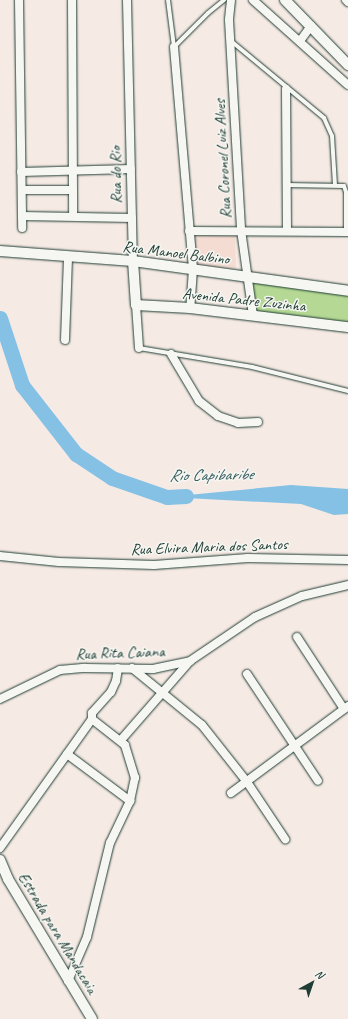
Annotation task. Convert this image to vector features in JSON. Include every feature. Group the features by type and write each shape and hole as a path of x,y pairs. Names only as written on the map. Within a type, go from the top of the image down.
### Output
{"street":[{"path":"19,0 22,228"},
{"path":"72,0 73,216"},
{"name":"Rua do Rio","path":"127,0 133,261 139,348"},
{"name":"Rua Coronel Luiz Alves","path":"231,0 231,41 241,230 253,315"},
{"path":"253,0 348,85"},
{"path":"285,0 348,64"},
{"path":"300,41 311,26"},
{"path":"174,47 193,269 190,308"},
{"path":"286,89 287,230"},
{"path":"21,172 131,170"},
{"path":"22,190 73,190"},
{"path":"22,216 132,218"},
{"path":"189,231 287,230 347,232"},
{"name":"Rua Manoel Balbino","path":"0,251 133,261 348,291"},
{"path":"65,340 68,257"},
{"name":"Avenida Padre Zuzinha","path":"136,305 190,308 348,327"},
{"path":"171,354 199,401 218,416 238,423 258,422"},
{"name":"Rua Elvira Maria dos Santos","path":"0,556 59,562 154,565 256,558 348,560"},
{"name":"Rua Rita Caiana","path":"0,699 60,670 162,668 190,661 219,639 261,614 302,596 348,585"},
{"path":"231,793 346,708 297,637"},
{"path":"121,740 190,661"},
{"path":"0,848 92,719 92,713 114,686 118,668"},
{"path":"132,668 164,692 202,725 247,782 285,839"},
{"path":"247,674 318,782"},
{"path":"68,981 91,926 110,843 130,801 135,778 133,764 121,740 92,719"},
{"path":"67,754 130,801"},
{"name":"Estrada para Mandacaia","path":"0,860 8,879 92,1019"}],"lane":[{"path":"168,0 174,47"},
{"path":"174,47 208,13 224,0"},
{"path":"231,41 328,123 332,136 335,185"},
{"path":"286,185 335,185 346,189 347,232"},
{"path":"139,348 252,367 348,391"}],"shaded area":[{"path":"193,233 235,236 236,269 196,265"}],"green space":[{"path":"249,280 348,294 348,325 255,314"}],"water":[{"path":"291,485 348,489 348,514 334,515 301,504 167,497"}],"waterway":[{"name":"Rio Capibaribe","path":"0,318 22,385 76,454 112,478 167,497 186,496"}]}
